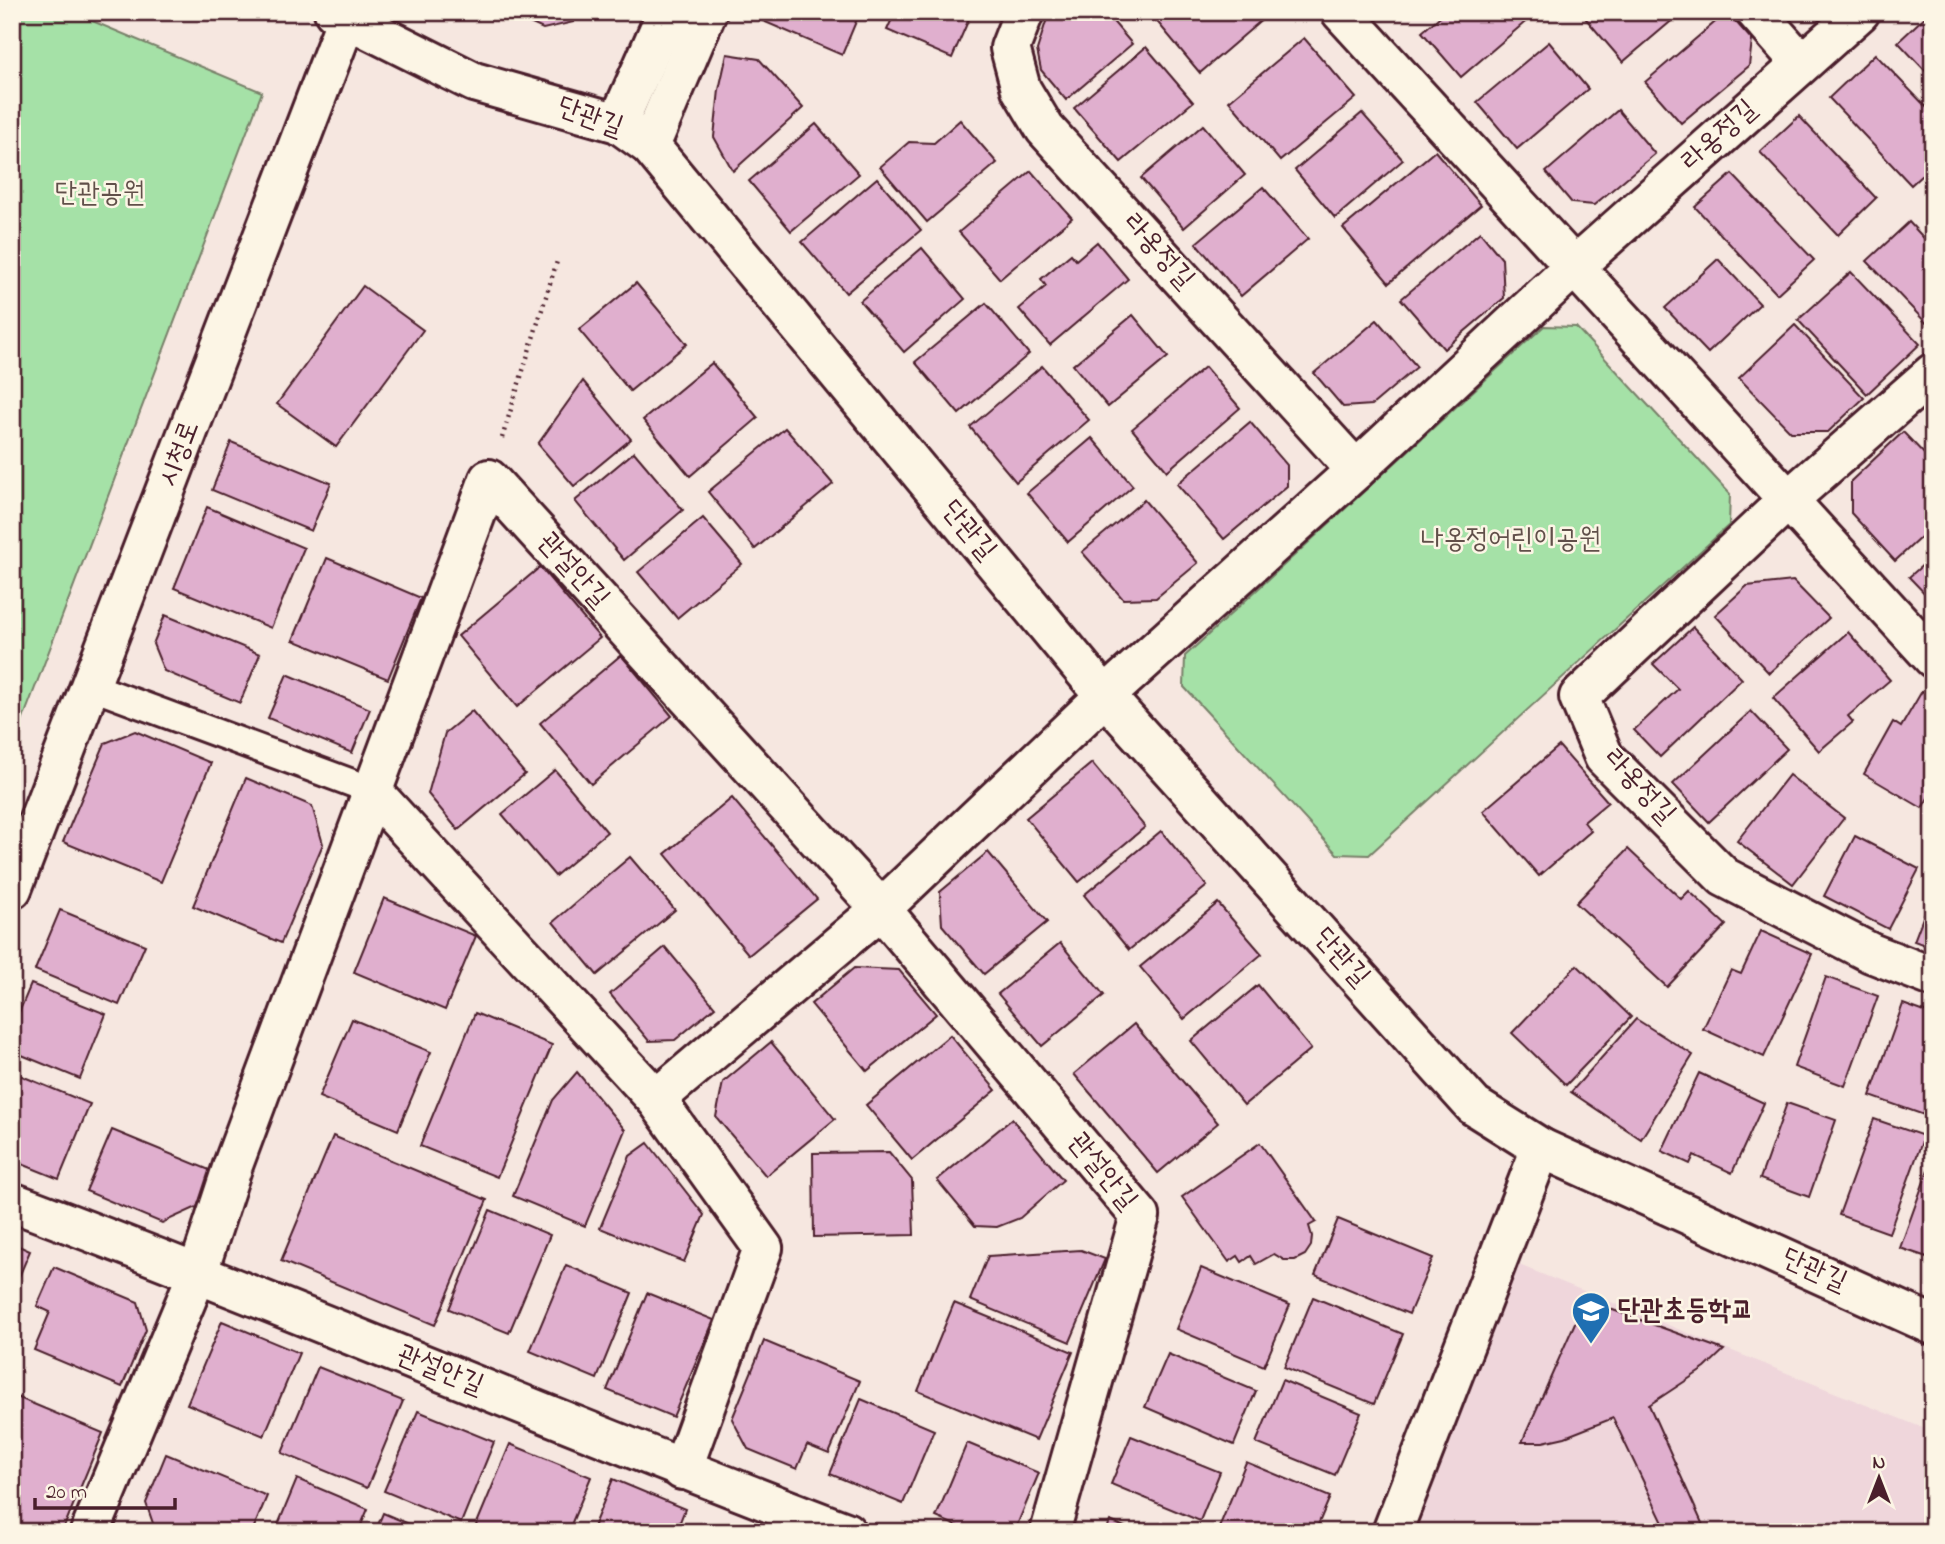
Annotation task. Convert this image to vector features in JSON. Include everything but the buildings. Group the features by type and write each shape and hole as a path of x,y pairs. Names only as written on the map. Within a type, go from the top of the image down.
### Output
{"street":[{"path":"618,123 667,12"},
{"path":"650,146 707,12"},
{"name":"라옹정길","path":"1024,12 1010,48 1021,89 1045,129 1356,470"},
{"path":"1341,12 1933,658"},
{"path":"1756,12 1801,63"},
{"name":"라옹정길","path":"881,909 1105,696 1356,470 1575,265 1860,12"},
{"name":"단관길","path":"340,15 474,82 618,123 650,146 1105,696 1474,1106 1541,1148 1933,1325"},
{"name":"시청로","path":"12,889 340,15"},
{"name":"라옹정길","path":"1933,373 1788,499 1579,697 1604,757 1724,877 1871,953 1933,977"},
{"path":"90,1532 198,1272 233,1165 489,479"},
{"name":"관설안길","path":"489,479 881,909 1140,1216 1050,1532"},
{"path":"372,790 656,1099 763,1248 682,1470"},
{"path":"656,1099 881,909"},
{"path":"1392,1532 1541,1148"},
{"name":"관설안길","path":"12,1202 198,1272 682,1470 846,1532"}],"lane":[{"path":"90,686 372,790"}],"path":[{"path":"489,479 558,258"}],"shaded area":[{"name":"단관초등학교","path":"1499,1257 1933,1432 1933,1532 1396,1532"}],"green space":[{"name":"단관공원","path":"12,12 71,12 262,92 12,748"},
{"name":"나옹정어린이공원","path":"1544,326 1576,327 1730,494 1729,525 1369,855 1337,854 1184,687 1185,656"}],"place":[{"name":"단관초등학교","path":"1591,1345"}]}
